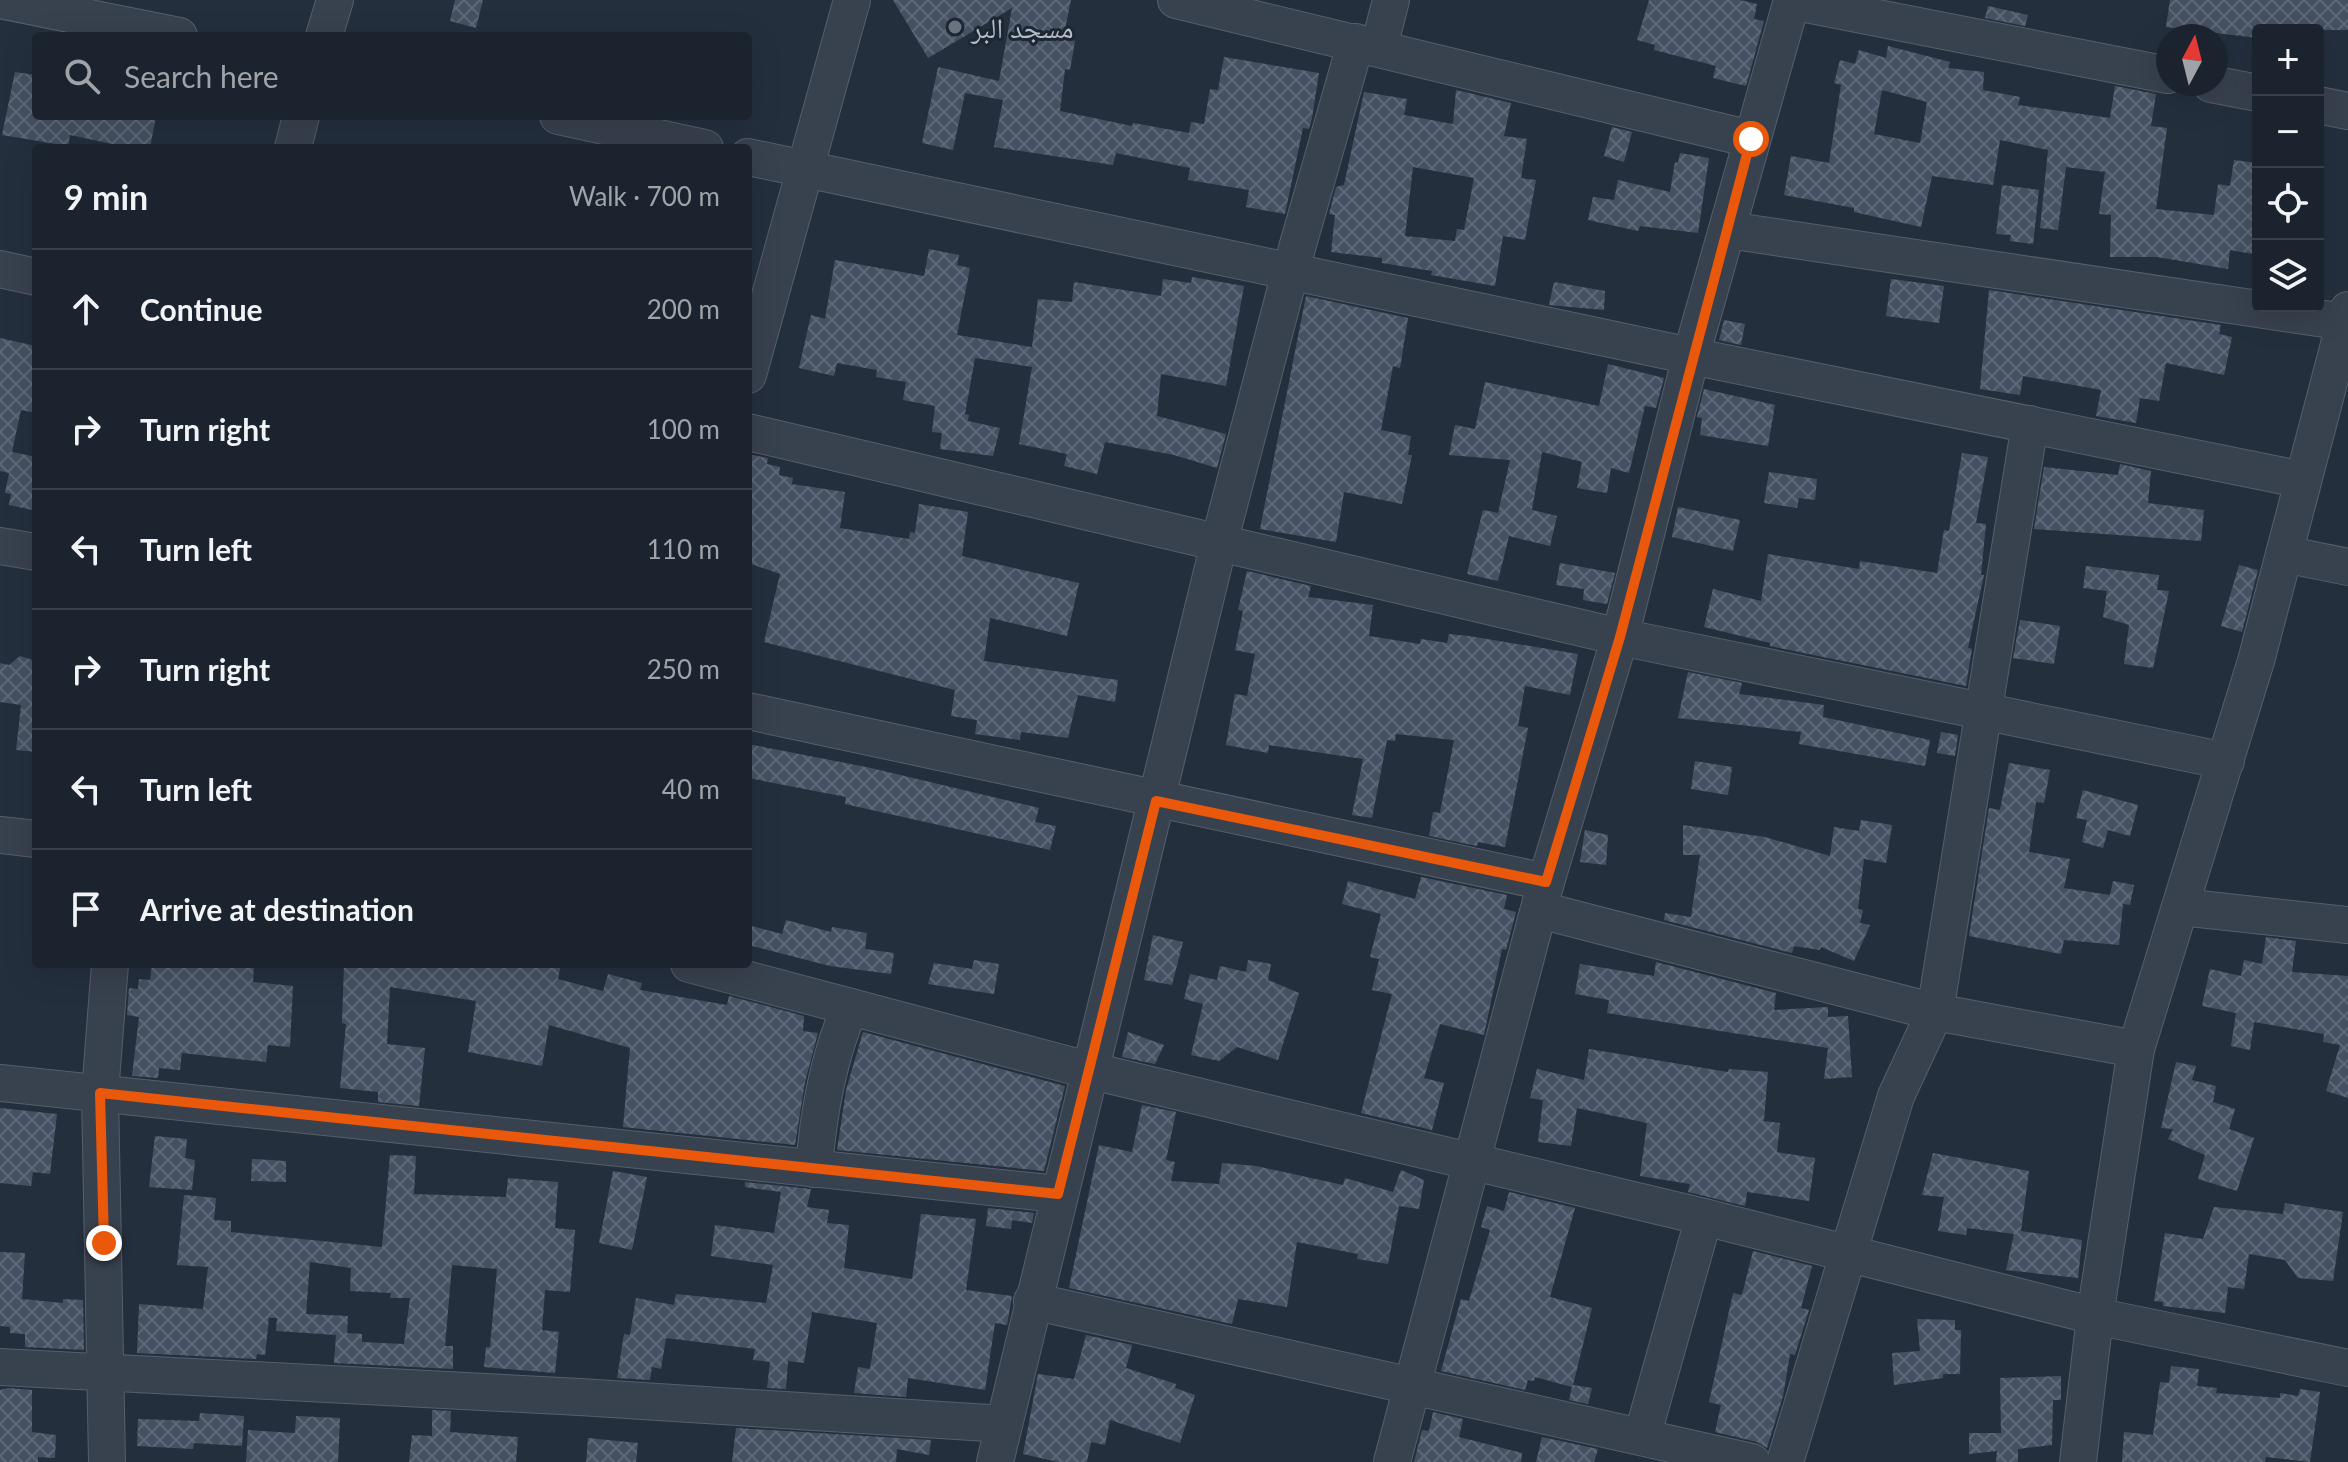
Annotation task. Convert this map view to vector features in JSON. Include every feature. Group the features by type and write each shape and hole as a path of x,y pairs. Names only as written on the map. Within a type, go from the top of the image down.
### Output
{"street":[{"path":"0,0 159,32"},
{"path":"325,32 335,0"},
{"path":"752,361 852,0"},
{"path":"1176,0 1751,139"},
{"path":"995,1462 1088,1070 1219,543 1291,269 1368,45 1391,0"},
{"path":"1392,1462 1543,896 1620,637 1691,356 1792,1 2156,73"},
{"path":"2228,87 2252,92"},
{"path":"2324,106 2348,111"},
{"path":"294,144 300,120"},
{"path":"576,120 687,144"},
{"path":"752,158 1291,269 1691,356 2303,480"},
{"path":"1728,230 2346,316 2226,761 2136,1049 2095,1316 2078,1462"},
{"path":"0,269 32,276"},
{"path":"1785,1462 1896,1096 1935,1012 2030,424"},
{"path":"752,433 1620,637 2226,761"},
{"path":"0,546 32,551"},
{"path":"2284,554 2348,567"},
{"path":"752,712 1156,801 1543,896 1935,1012 2136,1049"},
{"path":"0,835 32,839"},
{"path":"2181,907 2348,925"},
{"path":"107,1462 100,1093 110,968"},
{"path":"704,968 1088,1070 1704,1217 2095,1316 2348,1368"},
{"path":"814,1169 828,1085 850,1007"},
{"path":"0,1083 1058,1194"},
{"path":"1642,1437 1704,1217"},
{"path":"1032,1301 1752,1462"},
{"path":"0,1367 1004,1424"}],"building":[{"path":"455,0 483,0 476,28 450,21"},
{"path":"893,0 1071,0 1063,39 1075,41 1070,70 1065,69 1060,111 1132,126 1133,123 1189,133 1191,122 1204,124 1210,89 1218,90 1224,57 1319,73 1312,118 1309,129 1303,128 1285,214 1246,207 1249,190 1188,180 1190,168 1116,153 1113,165 994,147 1003,100 965,93 953,150 922,143 938,67 999,81 1012,8 928,58"},
{"path":"1649,0 1740,0 1757,4 1754,19 1764,21 1746,86 1713,78 1716,66 1654,50 1655,45 1637,40"},
{"path":"2170,0 2348,0 2348,30 2324,30 2324,24 2252,24 2252,37 2228,34 2228,24 2166,24"},
{"path":"1988,6 2028,15 2025,26 1985,18"},
{"path":"1888,46 1950,62 1948,68 1984,72 1983,90 2020,97 2018,105 2110,118 2115,86 2156,94 2151,126 2167,128 2156,209 2214,215 2218,184 2230,186 2234,160 2252,162 2252,254 2230,250 2228,269 2157,257 2110,257 2111,215 2099,214 2105,172 2066,167 2058,230 2040,228 2048,150 2000,140 1993,185 1932,176 1921,227 1854,212 1854,208 1784,195 1791,156 1829,163 1841,85 1834,83 1840,60 1855,64 1859,50 1886,58","holes":["1882,90 1927,102 1920,143 1874,134"]},
{"path":"15,72 32,74 32,120 155,120 151,144 112,144 70,135 68,144 56,144 2,135"},
{"path":"1456,90 1511,103 1504,136 1527,139 1521,178 1536,180 1525,240 1503,236 1495,286 1382,263 1382,258 1331,252 1335,215 1329,214 1336,187 1344,185 1364,92 1407,99 1404,115 1453,124","holes":["1413,167 1474,178 1464,230 1457,229 1455,241 1405,236"]},
{"path":"1612,127 1632,132 1624,162 1604,156"},
{"path":"1680,153 1709,158 1698,233 1640,226 1638,231 1588,220 1593,197 1614,200 1618,180 1670,192 1675,162 1678,163"},
{"path":"2002,185 2039,190 2033,244 2010,241 2011,235 1996,234"},
{"path":"929,249 959,255 957,265 970,268 957,335 1032,347 1038,299 1072,302 1074,282 1161,296 1163,279 1191,283 1192,277 1244,286 1226,386 1161,374 1157,416 1226,434 1217,468 1174,455 1105,442 1097,474 1064,466 1067,454 1019,444 1032,367 975,358 965,414 969,415 968,421 1000,428 993,456 940,449 942,433 932,432 935,406 903,400 906,382 876,377 877,370 837,363 834,376 799,368 811,315 825,319 835,260 924,276"},
{"path":"1891,279 1944,286 1939,323 1886,316"},
{"path":"1554,282 1605,291 1604,310 1549,305"},
{"path":"1989,290 2221,325 2219,334 2232,337 2224,375 2166,363 2159,401 2140,398 2136,423 2096,416 2101,390 2023,376 2020,395 1980,389"},
{"path":"1306,296 1408,318 1400,368 1393,366 1381,430 1411,436 1408,455 1412,455 1402,504 1344,492 1336,542 1260,529"},
{"path":"1724,320 1745,324 1741,345 1719,340"},
{"path":"0,338 32,345 32,412 21,410 12,452 32,456 32,510 9,505 11,494 5,493 9,473 0,471"},
{"path":"1608,364 1664,378 1656,408 1645,406 1629,473 1611,468 1607,493 1577,488 1582,462 1542,452 1532,510 1557,516 1550,546 1509,536 1498,581 1467,574 1483,510 1498,513 1510,460 1449,455 1455,425 1475,429 1485,382 1599,406"},
{"path":"1704,389 1775,405 1768,446 1700,435 1702,418 1697,417"},
{"path":"1962,453 1988,457 1976,523 1986,524 1981,575 1984,575 1968,648 1972,649 1966,686 1770,646 1770,643 1704,627 1713,589 1761,601 1768,554 1859,569 1860,561 1937,573 1944,530 1949,531"},
{"path":"752,455 768,458 767,464 780,467 779,475 793,478 792,484 845,492 840,528 909,539 910,532 915,533 919,504 968,512 962,556 1079,583 1067,636 990,618 984,661 1118,680 1115,702 1078,695 1068,738 1021,732 1020,740 975,734 977,720 951,716 955,690 764,642 780,574 752,564"},
{"path":"2120,464 2151,471 2148,503 2204,510 2201,541 2034,529 2044,467 2118,475"},
{"path":"1769,472 1817,479 1815,500 1799,498 1797,508 1764,503"},
{"path":"1678,507 1740,520 1733,551 1672,537"},
{"path":"1560,563 1615,573 1607,604 1583,600 1584,589 1556,585"},
{"path":"2239,565 2258,570 2242,632 2221,626"},
{"path":"2086,566 2159,575 2157,590 2169,591 2153,668 2124,664 2129,625 2103,617 2107,591 2083,588"},
{"path":"1247,571 1311,586 1308,597 1373,605 1369,636 1420,644 1421,639 1447,643 1449,634 1578,654 1570,695 1525,686 1518,726 1528,728 1505,847 1478,842 1477,846 1429,836 1433,812 1440,813 1454,740 1396,734 1395,741 1387,740 1372,818 1352,815 1363,759 1269,745 1268,753 1226,745 1235,694 1247,696 1255,654 1235,650 1243,611 1238,610"},
{"path":"2020,620 2060,626 2054,664 2013,658"},
{"path":"20,656 32,660 32,752 16,750 21,705 0,702 0,663 9,665"},
{"path":"1688,672 1742,683 1739,694 1824,705 1823,717 1930,740 1925,766 1799,744 1801,732 1678,718"},
{"path":"1941,732 1958,735 1955,756 1937,753"},
{"path":"752,745 871,768 1039,808 1035,822 1056,826 1050,850 845,804 846,797 752,779"},
{"path":"1695,761 1732,767 1728,795 1691,789"},
{"path":"2009,763 2050,770 2044,803 2036,802 2029,852 2070,859 2064,888 2110,895 2113,881 2134,885 2130,905 2123,904 2119,945 2064,940 2061,954 1969,936 1989,808 2000,810"},
{"path":"2083,790 2138,805 2130,836 2108,830 2103,848 2082,842 2087,820 2076,818"},
{"path":"1861,820 1892,825 1886,863 1864,859 1858,909 1863,910 1860,923 1870,925 1854,961 1821,947 1820,950 1794,946 1792,953 1664,920 1665,913 1691,917 1700,855 1683,855 1683,825 1765,837 1830,856 1834,827 1859,831"},
{"path":"1585,830 1608,835 1606,865 1580,862"},
{"path":"1421,877 1507,895 1504,909 1516,912 1506,950 1502,949 1484,1035 1440,1024 1424,1078 1444,1083 1432,1130 1361,1113 1392,994 1372,990 1379,959 1370,957 1381,914 1342,904 1348,881 1415,899"},
{"path":"786,920 831,932 832,927 867,933 865,949 894,953 891,974 830,966 752,946 752,926 782,934"},
{"path":"1153,935 1183,942 1172,985 1144,980"},
{"path":"2266,937 2296,941 2292,972 2348,976 2348,1098 2326,1091 2340,1045 2323,1042 2324,1034 2254,1022 2250,1050 2231,1046 2236,1013 2202,1006 2210,969 2241,976 2244,960 2262,964"},
{"path":"974,960 999,964 994,994 928,984 934,963 972,969"},
{"path":"1248,960 1271,964 1268,980 1299,993 1278,1060 1237,1047 1219,1061 1191,1055 1203,1004 1184,999 1190,974 1217,980 1220,966 1246,972"},
{"path":"1656,962 1776,993 1774,1010 1828,1007 1828,1017 1848,1016 1852,1077 1824,1079 1828,1048 1607,1013 1609,1000 1575,994 1580,964 1654,976"},
{"path":"152,968 254,968 253,982 293,986 290,1047 268,1045 266,1062 182,1053 180,1070 159,1068 158,1078 132,1076 139,1017 127,1015 129,988 138,989 139,979 150,980"},
{"path":"344,968 560,968 558,979 603,991 608,974 642,983 640,990 727,1005 729,996 804,1016 803,1031 818,1033 805,1082 795,1145 623,1127 630,1048 549,1025 542,1066 468,1052 476,1001 390,987 387,1044 425,1048 419,1106 378,1102 378,1092 340,1088 346,1024 342,1023"},
{"path":"863,1032 1065,1086 1044,1171 837,1150 846,1090"},
{"path":"1128,1032 1164,1045 1155,1064 1122,1057"},
{"path":"1589,1049 1728,1072 1729,1069 1768,1072 1764,1121 1780,1123 1777,1152 1815,1158 1809,1201 1747,1192 1745,1206 1688,1192 1690,1184 1640,1176 1647,1123 1577,1108 1571,1146 1538,1142 1543,1100 1530,1098 1537,1069 1584,1080"},
{"path":"2176,1062 2196,1066 2192,1080 2216,1086 2213,1102 2235,1109 2229,1129 2254,1138 2237,1191 2198,1179 2205,1155 2168,1139 2173,1129 2161,1128"},
{"path":"1142,1105 1176,1112 1166,1160 1175,1162 1171,1181 1219,1184 1222,1163 1256,1166 1343,1185 1345,1178 1393,1192 1401,1170 1424,1180 1419,1209 1399,1206 1388,1264 1357,1259 1358,1254 1297,1242 1287,1307 1238,1299 1232,1324 1069,1288 1099,1145 1132,1152"},
{"path":"0,1108 57,1114 50,1174 33,1172 31,1186 0,1183"},
{"path":"155,1136 187,1139 185,1158 195,1160 192,1190 149,1187"},
{"path":"1933,1153 2029,1171 2021,1231 2082,1240 2078,1278 2006,1270 2014,1234 1967,1228 1966,1235 1938,1231 1944,1197 1922,1195"},
{"path":"390,1155 416,1156 414,1194 506,1197 508,1178 558,1182 555,1228 575,1230 570,1292 545,1290 542,1330 559,1332 555,1373 484,1367 486,1347 490,1347 497,1269 452,1265 445,1346 453,1346 453,1369 334,1363 336,1335 276,1331 277,1318 269,1318 265,1355 257,1354 256,1359 137,1353 139,1304 203,1309 208,1267 177,1265 184,1195 216,1198 214,1220 231,1221 231,1232 382,1247","holes":["310,1262 351,1268 350,1291 391,1293 390,1298 410,1298 404,1344 362,1342 362,1334 347,1333 348,1316 306,1314"]},
{"path":"252,1159 286,1161 286,1182 251,1181"},
{"path":"613,1171 647,1177 632,1250 599,1243"},
{"path":"745,1182 811,1189 807,1207 829,1210 827,1223 849,1225 844,1268 912,1279 921,1214 976,1219 966,1290 1012,1296 1007,1325 995,1323 985,1390 908,1378 906,1397 854,1393 858,1367 870,1369 877,1323 812,1312 804,1363 788,1361 786,1389 767,1388 770,1362 753,1360 755,1349 666,1338 661,1369 652,1367 650,1380 617,1378 624,1334 630,1335 636,1298 674,1305 676,1294 766,1303 773,1265 711,1256 715,1225 774,1233 781,1192 745,1187"},
{"path":"1509,1192 1575,1208 1550,1297 1592,1308 1573,1385 1592,1388 1588,1404 1569,1400 1572,1387 1535,1377 1534,1381 1528,1380 1525,1390 1441,1371 1461,1299 1469,1301 1490,1230 1481,1227 1487,1206 1504,1211"},
{"path":"2285,1203 2343,1212 2333,1281 2298,1278 2285,1260 2249,1254 2244,1289 2228,1287 2225,1313 2163,1306 2163,1302 2154,1301 2165,1233 2203,1239 2214,1207 2283,1214"},
{"path":"988,1208 1034,1213 1032,1223 1012,1220 1011,1229 986,1226"},
{"path":"1753,1251 1812,1266 1801,1308 1809,1310 1795,1355 1790,1354 1783,1396 1767,1448 1757,1442 1715,1432 1721,1405 1709,1402 1733,1293 1742,1295"},
{"path":"0,1252 25,1253 22,1299 63,1303 63,1299 83,1300 84,1350 25,1347 25,1334 10,1333 10,1327 0,1326"},
{"path":"1917,1319 1955,1320 1955,1330 1961,1330 1960,1374 1943,1374 1943,1378 1894,1385 1892,1353 1920,1351"},
{"path":"1086,1335 1132,1345 1126,1368 1176,1384 1175,1388 1195,1395 1180,1443 1110,1420 1105,1445 1091,1442 1087,1462 1058,1462 1023,1454 1038,1374 1074,1379"},
{"path":"2171,1366 2199,1369 2197,1386 2217,1388 2216,1393 2280,1398 2280,1393 2298,1396 2300,1389 2320,1392 2310,1462 2266,1457 2265,1462 2122,1462 2124,1432 2153,1435 2160,1382 2169,1383"},
{"path":"2061,1376 2061,1400 2053,1400 2052,1445 2018,1449 2018,1462 1996,1462 1997,1451 1969,1454 1969,1433 2001,1433 2000,1378"},
{"path":"0,1390 32,1390 32,1432 56,1435 55,1458 38,1457 38,1462 0,1462"},
{"path":"432,1410 451,1411 450,1432 518,1437 516,1462 409,1462 412,1435 432,1436"},
{"path":"1433,1412 1463,1419 1459,1437 1522,1453 1521,1462 1414,1462 1422,1430 1429,1431"},
{"path":"200,1413 244,1416 242,1446 194,1443 193,1449 137,1446 138,1419 199,1421"},
{"path":"296,1416 340,1418 338,1462 246,1462 248,1430 295,1433"},
{"path":"736,1428 931,1440 929,1455 897,1449 896,1462 732,1462"},
{"path":"1542,1437 1598,1449 1594,1462 1536,1462"},
{"path":"588,1438 638,1443 636,1462 586,1462"}],"place":[{"name":"مسجد البر","path":"955,27"}],"route":[{"path":"104,1243 100,1093 1058,1194 1156,801 1546,882 1620,637 1691,356 1751,139"}]}
